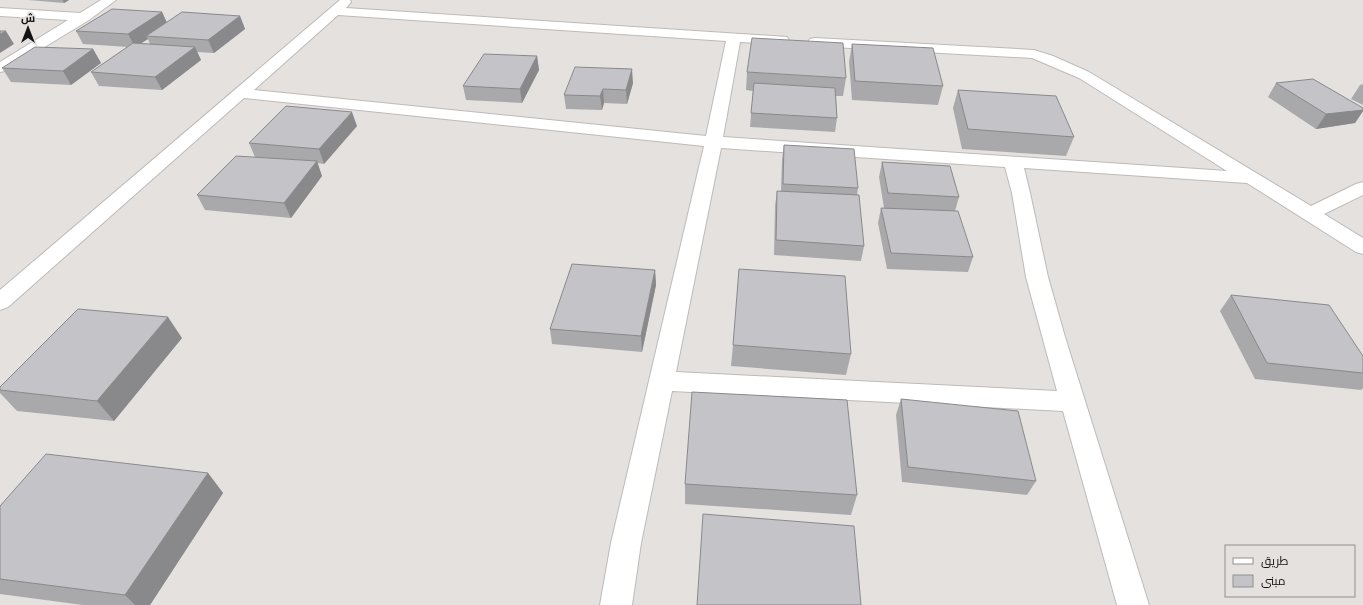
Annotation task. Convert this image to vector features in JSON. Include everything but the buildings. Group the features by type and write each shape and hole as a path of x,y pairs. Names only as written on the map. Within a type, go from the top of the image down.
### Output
{"street":[{"path":"0,68 110,0"},
{"path":"0,302 347,0"},
{"path":"334,11 734,37 1034,54 1084,75 1363,247"},
{"path":"0,12 84,17"},
{"path":"616,605 626,543 663,381 714,142 734,37"},
{"path":"241,93 714,142 1251,178"},
{"path":"1013,162 1021,193 1037,277 1072,402 1133,605"},
{"path":"1310,214 1363,188"},
{"path":"663,381 1072,402"}]}
